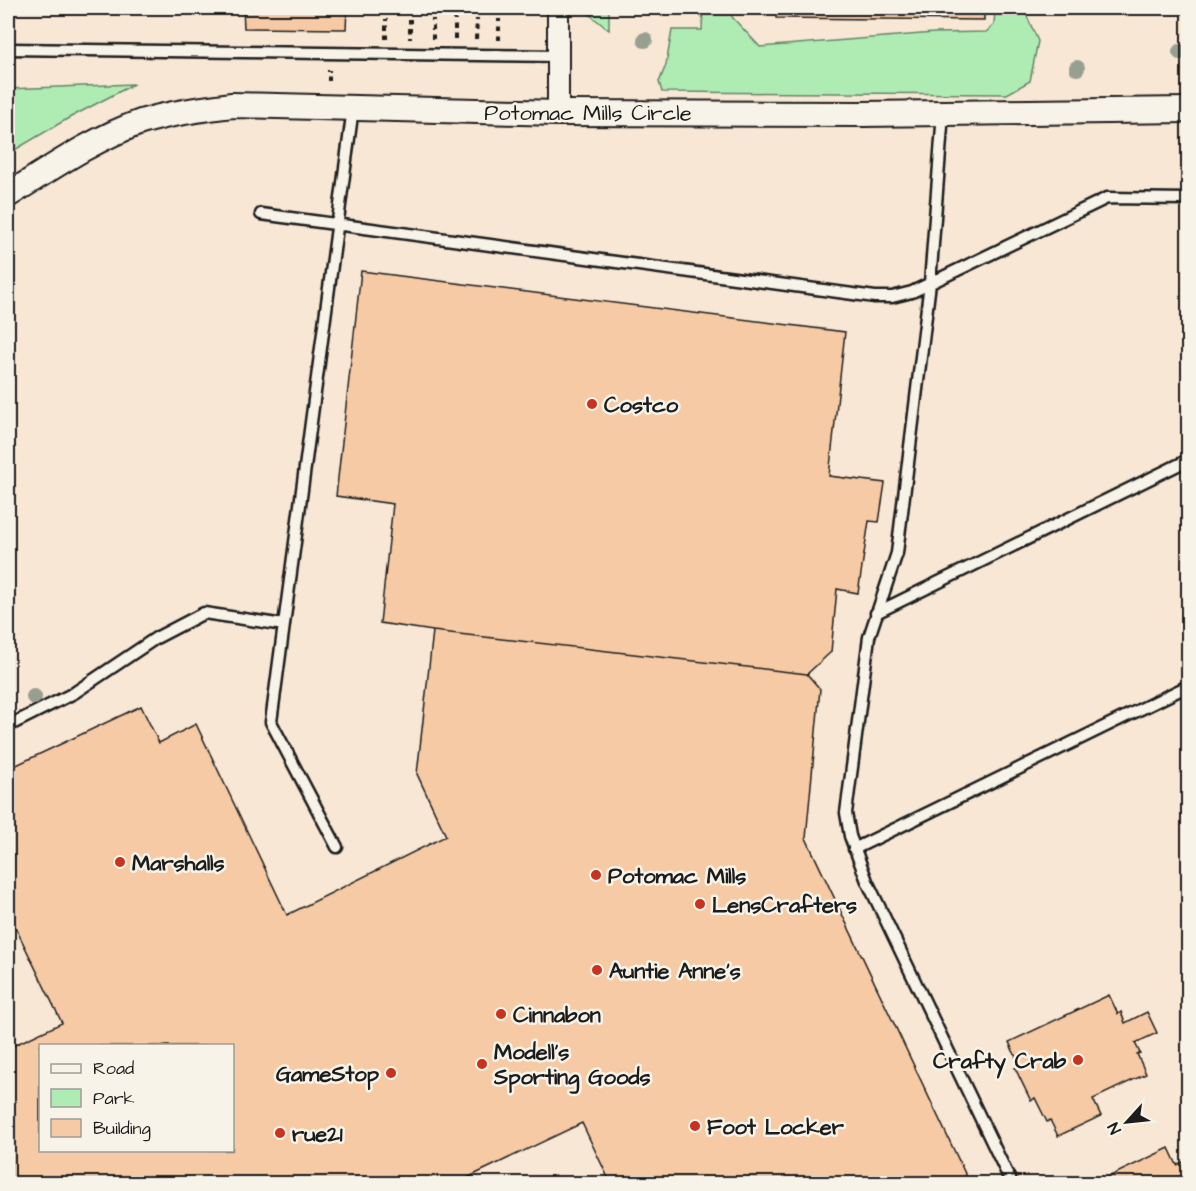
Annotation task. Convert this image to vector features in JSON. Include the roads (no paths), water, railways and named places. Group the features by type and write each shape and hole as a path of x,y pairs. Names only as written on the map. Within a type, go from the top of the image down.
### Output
{"street":[{"path":"558,8 558,113"},
{"name":"Potomac Mills Circle","path":"8,195 102,139 141,123 182,112 232,105 558,113 1188,110"}],"lane":[{"path":"8,49 558,56"},
{"path":"338,847 271,722 353,108"},
{"path":"943,112 930,284 897,553 869,637 846,813 854,849 867,881 1012,1184"},
{"path":"261,214 875,297 902,295 930,284 1107,198 1188,199"},
{"path":"876,613 1188,460"},
{"path":"8,726 74,693 156,638 204,613 284,625"},
{"path":"854,849 1188,686"}],"place":[{"name":"Costco","path":"592,404"},
{"name":"Marshalls","path":"120,862"},
{"name":"Potomac Mills","path":"596,875"},
{"name":"LensCrafters","path":"700,904"},
{"name":"Auntie Anne's","path":"597,970"},
{"name":"Cinnabon","path":"501,1014"},
{"name":"Crafty Crab","path":"1078,1060"},
{"name":"Modell's Sporting Goods","path":"482,1064"},
{"name":"GameStop","path":"391,1073"},
{"name":"Foot Locker","path":"695,1126"},
{"name":"rue21","path":"280,1133"}]}
